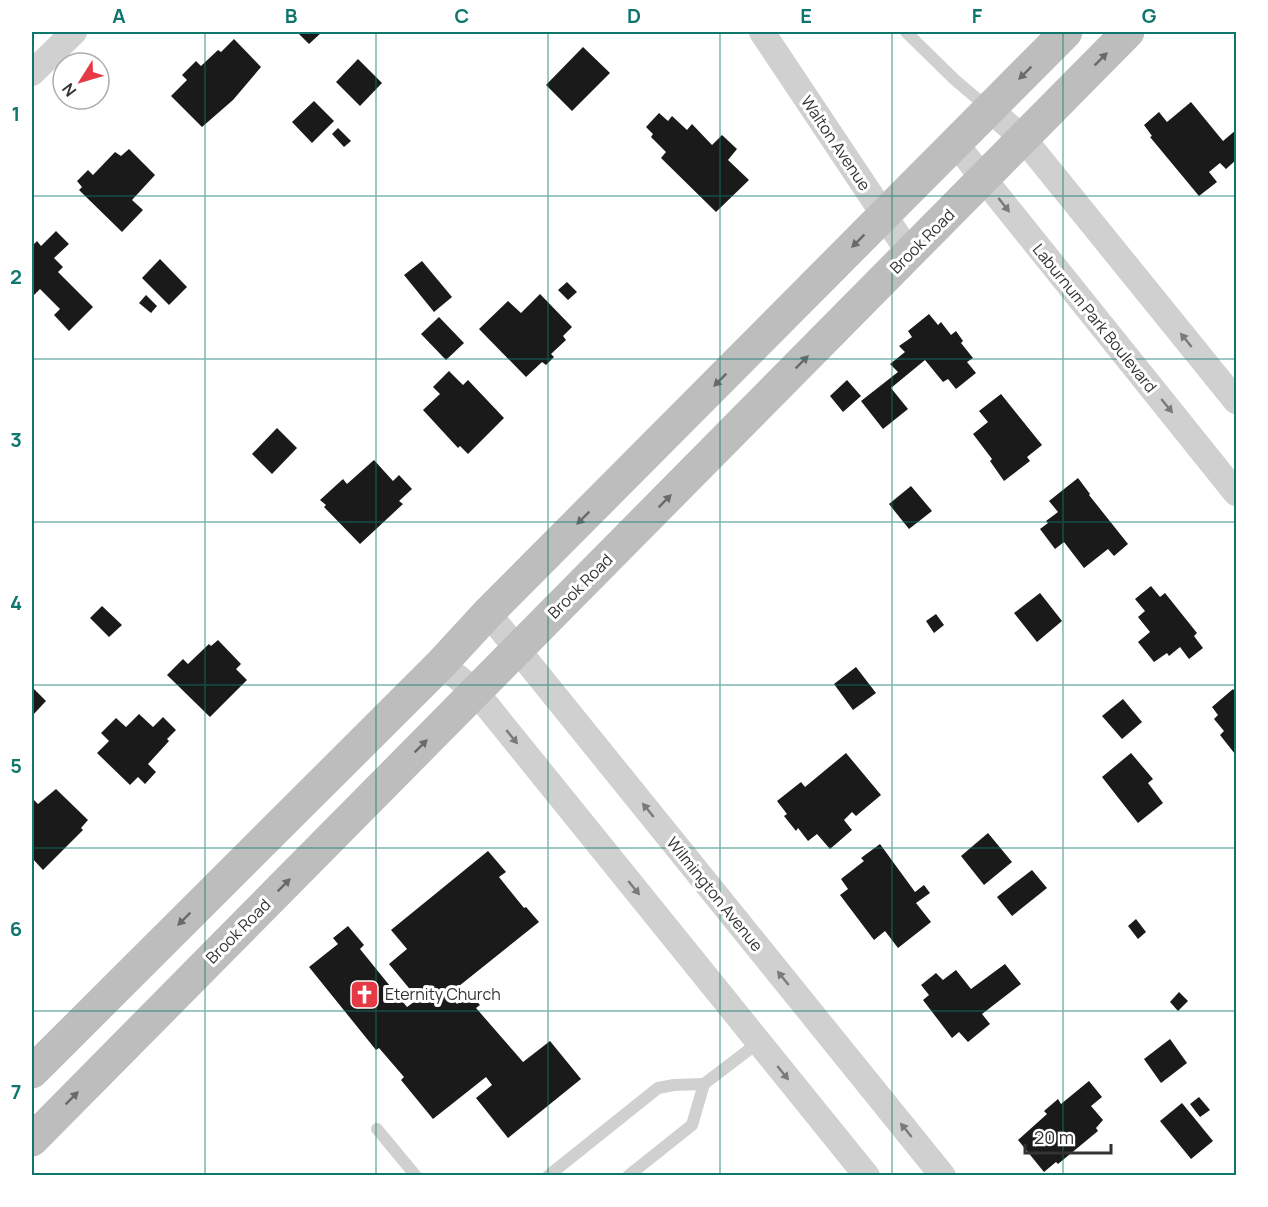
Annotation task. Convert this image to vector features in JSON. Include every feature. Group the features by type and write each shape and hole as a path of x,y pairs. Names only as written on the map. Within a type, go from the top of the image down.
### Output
{"main road":[{"path":"32,1072 441,664 488,613 1066,32"},
{"name":"Brook Road","path":"32,1140 1128,32"}],"street":[{"path":"32,73 74,32"},
{"name":"Walton Avenue","path":"762,32 909,254"},
{"path":"989,109 1023,138 1236,401"},
{"name":"Laburnum Park Boulevard","path":"955,143 1236,493"},
{"name":"Wilmington Avenue","path":"488,613 943,1176"},
{"path":"441,664 475,691 867,1176"}],"lane":[{"path":"906,32 955,80 989,109"},
{"path":"548,1176 658,1088 704,1084 759,1042"},
{"path":"628,1176 692,1125 704,1084"},
{"path":"377,1129 416,1176"}],"building":[{"path":"297,32 322,32 309,44"},
{"path":"234,39 261,67 233,100 202,127 171,96 187,80 182,75 196,61 201,66 218,50 221,52"},
{"path":"583,47 610,73 572,111 546,85"},
{"path":"358,59 382,83 360,106 336,82"},
{"path":"314,101 334,121 312,143 292,122"},
{"path":"1191,102 1223,141 1236,130 1236,160 1226,169 1220,163 1209,172 1217,182 1199,196 1150,137 1152,136 1144,125 1159,112 1167,122"},
{"path":"659,113 668,121 672,116 687,130 692,124 712,145 722,135 737,149 728,160 749,180 716,212 661,158 666,152 651,137 653,134 646,127"},
{"path":"338,128 351,141 344,147 332,134"},
{"path":"129,149 155,175 132,200 143,210 122,232 79,190 82,187 77,181 88,170 93,175 115,152 121,156"},
{"path":"56,231 69,244 54,258 63,267 58,272 93,307 69,331 54,315 60,309 40,289 33,296 32,294 32,246 37,241 41,246"},
{"path":"160,259 187,287 169,305 142,278"},
{"path":"422,261 452,297 434,312 404,275"},
{"path":"567,282 577,292 568,300 558,290"},
{"path":"540,294 572,327 563,336 566,340 551,354 554,357 546,365 542,362 526,377 479,329 508,301 521,313"},
{"path":"146,295 157,306 151,313 139,303"},
{"path":"929,314 938,325 941,322 951,335 956,331 963,341 961,343 973,358 967,362 976,373 956,389 948,379 943,382 925,360 891,388 908,409 883,429 861,401 898,372 890,364 905,352 899,346 912,337 908,331"},
{"path":"439,317 464,343 446,360 421,334"},
{"path":"449,371 463,385 468,380 504,418 468,454 460,446 458,448 423,410 440,394 433,387"},
{"path":"847,380 861,396 843,412 830,396"},
{"path":"1001,394 1042,445 1027,457 1030,461 1004,481 990,461 992,459 973,434 988,422 979,411"},
{"path":"277,428 297,448 272,474 252,454"},
{"path":"374,460 393,481 399,475 412,489 399,501 403,504 360,544 320,500 343,479 347,484"},
{"path":"1078,478 1128,544 1114,556 1108,549 1084,568 1064,542 1055,549 1040,529 1058,512 1049,501"},
{"path":"911,486 932,511 909,529 889,504"},
{"path":"1151,586 1160,597 1165,593 1197,633 1194,636 1203,648 1189,659 1180,647 1169,656 1167,653 1154,662 1138,642 1150,632 1138,617 1145,611 1135,599"},
{"path":"1040,593 1062,621 1037,642 1014,613"},
{"path":"102,606 122,625 109,637 90,618"},
{"path":"936,614 944,625 934,633 926,621"},
{"path":"218,640 241,664 236,669 247,680 210,717 167,675 183,659 188,664 209,644 211,646"},
{"path":"856,667 876,693 853,710 834,684"},
{"path":"32,687 46,701 32,716"},
{"path":"1233,689 1236,693 1235,754 1220,735 1224,731 1214,719 1218,715 1212,707"},
{"path":"1123,699 1142,722 1122,739 1102,716"},
{"path":"139,714 153,727 163,717 176,730 148,764 156,772 145,784 138,777 130,785 97,753 109,741 101,733 116,718 126,727"},
{"path":"846,753 881,795 856,816 852,812 844,820 852,830 830,849 817,834 808,841 798,828 796,831 784,816 787,814 777,801 801,782 805,787"},
{"path":"1131,753 1153,779 1148,783 1163,803 1138,823 1102,777"},
{"path":"56,789 88,820 81,828 83,830 43,870 32,858 32,798 38,804"},
{"path":"988,833 1012,862 984,885 961,856"},
{"path":"880,844 915,892 924,885 930,893 916,903 931,922 898,948 885,931 874,940 840,895 848,889 841,879 864,861 861,858"},
{"name":"Eternity Church","path":"488,851 506,872 499,877 524,908 526,907 539,922 449,994 457,1004 470,994 480,1005 476,1008 523,1062 550,1041 581,1079 508,1138 476,1098 492,1085 486,1077 433,1119 401,1080 404,1077 379,1048 376,1050 309,967 338,944 333,938 348,926 364,945 360,949 407,1007 418,999 389,964 407,949 391,930"},
{"path":"1032,870 1047,888 1012,916 997,897"},
{"path":"1136,919 1146,932 1138,939 1128,926"},
{"path":"1005,964 1021,984 982,1014 990,1024 968,1042 959,1032 952,1038 923,1000 929,995 921,985 936,973 943,980 956,970 971,989"},
{"path":"1179,992 1188,1001 1178,1011 1170,1002"},
{"path":"1170,1039 1187,1063 1161,1083 1144,1059"},
{"path":"1089,1081 1102,1097 1091,1106 1103,1120 1096,1128 1098,1131 1058,1164 1056,1162 1044,1172 1018,1140 1047,1114 1044,1111 1058,1099 1061,1104"},
{"path":"1199,1097 1210,1110 1200,1117 1190,1104"},
{"path":"1182,1103 1213,1141 1191,1159 1160,1121"}],"place":[{"name":"Eternity Church","path":"364,994"}]}
